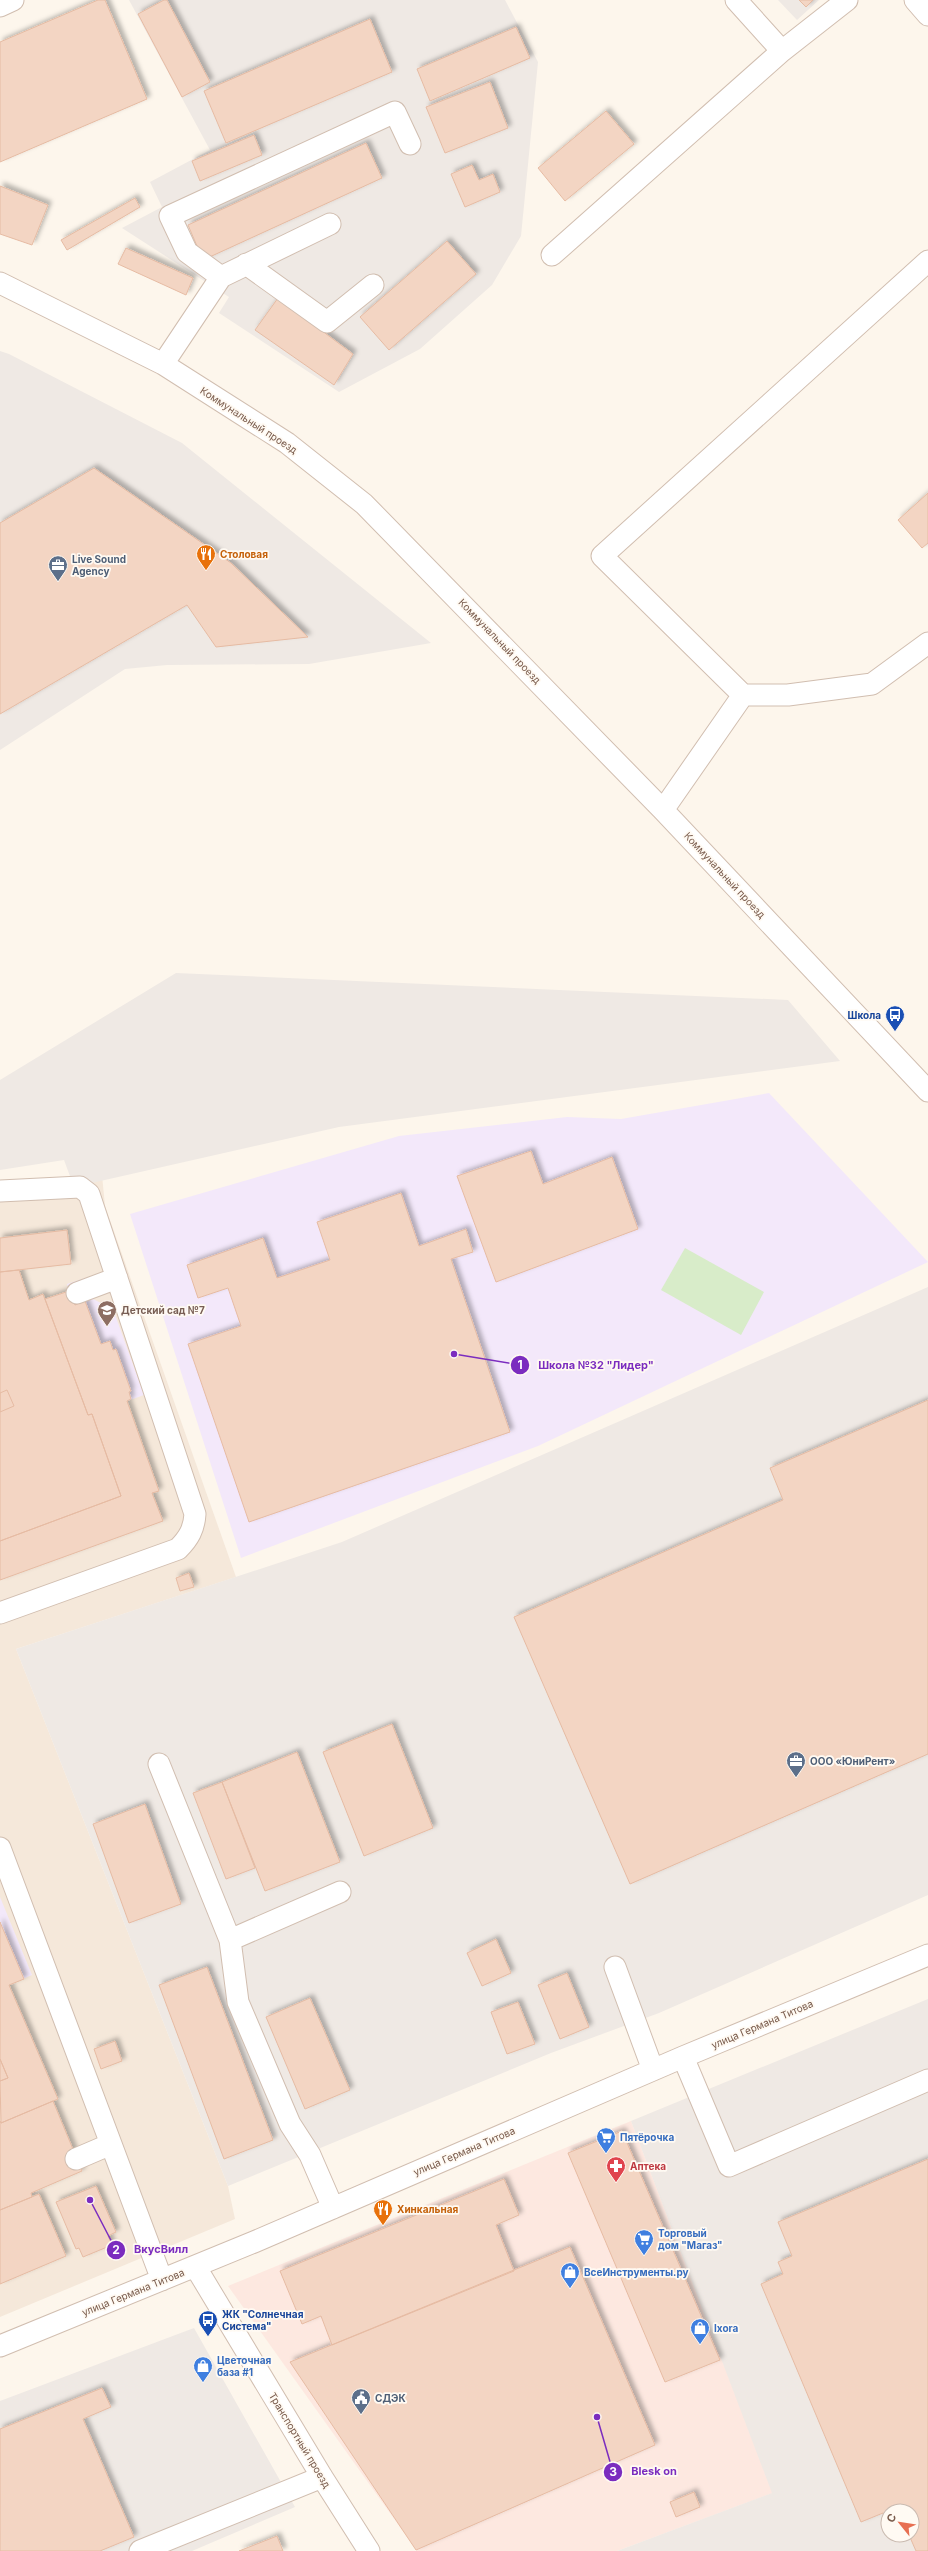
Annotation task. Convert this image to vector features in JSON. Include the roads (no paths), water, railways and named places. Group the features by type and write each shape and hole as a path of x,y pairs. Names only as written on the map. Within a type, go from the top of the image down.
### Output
{"street":[{"path":"0,6 13,0"},
{"path":"736,0 782,51"},
{"path":"552,255 782,51 847,0"},
{"path":"915,0 928,15"},
{"path":"221,277 187,252 170,216 395,112 410,144"},
{"path":"163,364 221,277 330,224"},
{"path":"928,261 602,556 743,695 788,695 872,684 928,643"},
{"path":"246,264 327,322 373,285"},
{"name":"Коммунальный проезд","path":"0,283 163,364 287,443 364,504 663,810 926,1084"},
{"path":"663,810 743,695"},
{"path":"0,1191 80,1187 89,1194 193,1504 194,1526 187,1541 178,1549 0,1614"},
{"path":"77,1293 117,1278"},
{"path":"159,1764 230,1940 238,2002 290,2124 310,2155 333,2208"},
{"path":"0,1848 162,2280"},
{"path":"230,1940 340,1892"},
{"name":"улица Германа Титова","path":"0,2346 196,2266 683,2057 928,1955"},
{"path":"615,1967 653,2070"},
{"path":"683,2057 729,2166 928,2080"},
{"path":"76,2159 111,2144"},
{"name":"Транспортный проезд","path":"196,2266 322,2477 369,2551"},
{"path":"140,2551 322,2477"}],"place":[{"name":"Столовая","path":"206,571"},
{"name":"Live Sound Agency","path":"58,582"},
{"name":"Школа","path":"895,1032"},
{"name":"Детский сад №7","path":"107,1327"},
{"name":"Школа №32 \"Лидер\"","path":"454,1354"},
{"name":"ООО «ЮниРент»","path":"796,1778"},
{"name":"Пятёрочка","path":"606,2154"},
{"name":"Аптека","path":"616,2183"},
{"name":"ВкусВилл","path":"90,2200"},
{"name":"Хинкальная","path":"383,2226"},
{"name":"Торговый дом \"Магаз\"","path":"644,2256"},
{"name":"ВсеИнструменты.ру","path":"570,2289"},
{"name":"ЖК \"Солнечная Система\"","path":"208,2337"},
{"name":"Ixora","path":"700,2345"},
{"name":"Цветочная база #1","path":"203,2383"},
{"name":"СДЭК","path":"361,2415"},
{"name":"Blesk on","path":"597,2417"}]}
